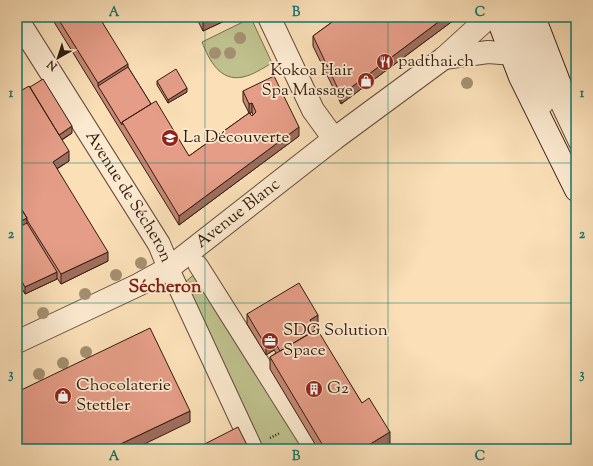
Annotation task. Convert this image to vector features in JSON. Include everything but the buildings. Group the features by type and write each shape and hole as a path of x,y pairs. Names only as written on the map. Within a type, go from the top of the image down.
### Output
{"street":[{"path":"269,17 313,110 334,139"},
{"name":"Avenue Blanc","path":"17,342 138,285 169,268 334,139 444,58 489,17"},
{"path":"497,17 518,54 520,77 576,190"},
{"path":"534,17 561,88 576,119"},
{"name":"Avenue de Sécheron","path":"17,19 159,244 253,448"},
{"name":"Avenue Blanc","path":"444,58 476,52 518,54"},
{"path":"198,265 314,449"}],"lane":[{"path":"508,17 518,54 541,95 576,167"},
{"path":"520,17 550,89 576,144"}],"path":[{"path":"253,448 298,424"}],"green space":[{"path":"251,18 272,63 247,76 235,78 228,76 216,68 208,56 202,42"},
{"path":"198,271 308,449 264,449 184,283"}],"place":[{"name":"padthai.ch","path":"385,62"},
{"name":"Kokoa Hair Spa Massage","path":"366,81"},
{"name":"La Découverte","path":"170,138"},
{"name":"SDG Solution Space","path":"270,341"},
{"name":"G2","path":"314,389"},
{"name":"Chocolaterie Stettler","path":"63,396"}],"district":[{"name":"Sécheron","path":"165,288"}]}
